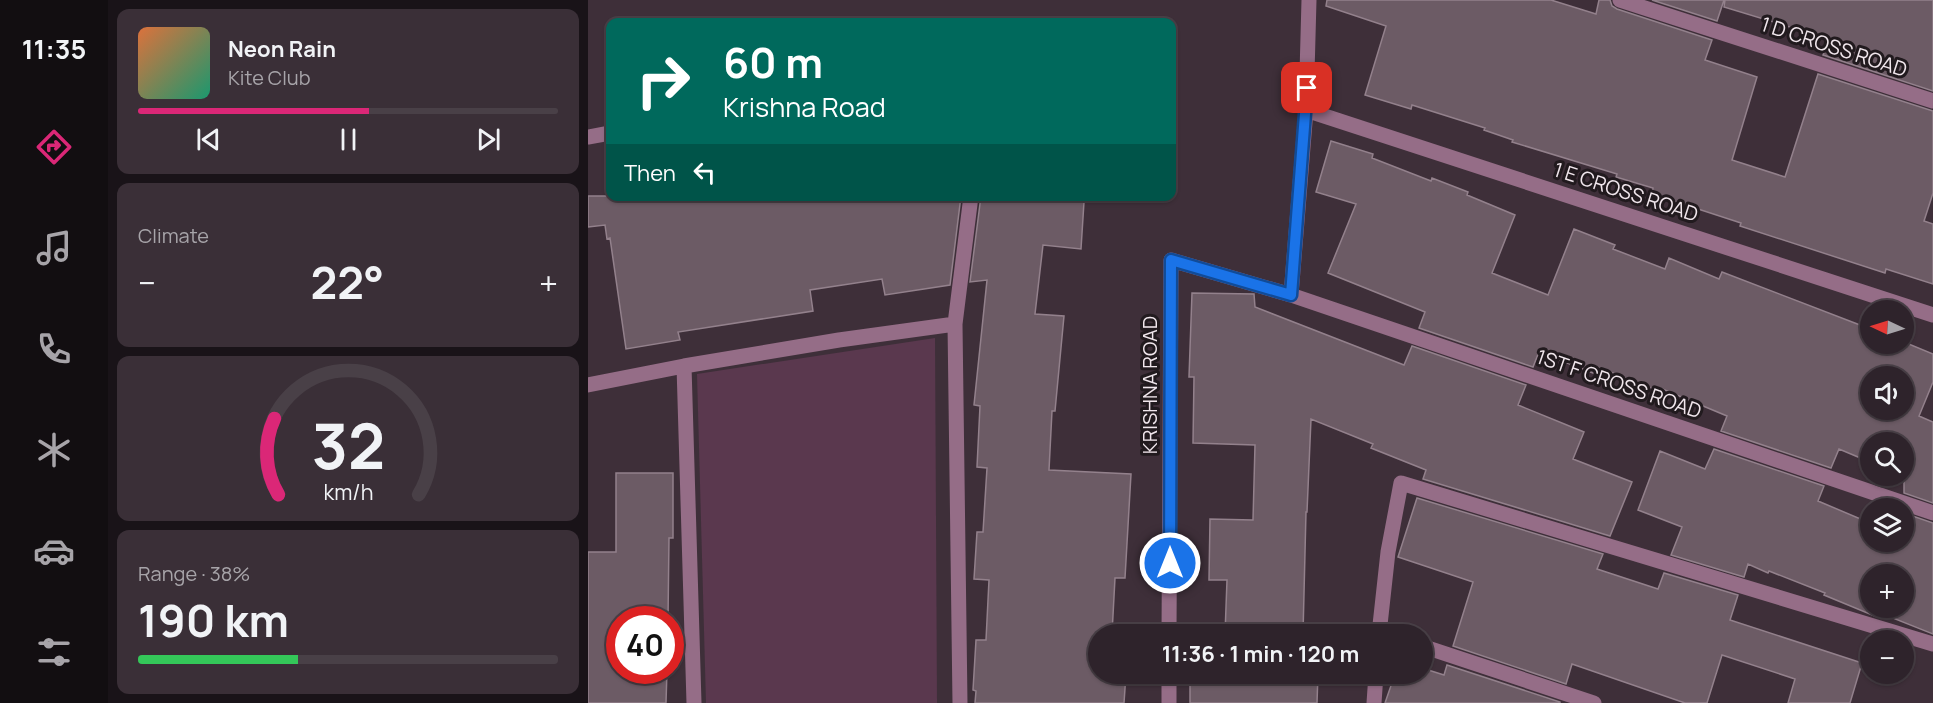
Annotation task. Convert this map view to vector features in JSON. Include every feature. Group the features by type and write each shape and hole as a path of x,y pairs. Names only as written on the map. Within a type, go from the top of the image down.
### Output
{"street":[{"path":"1291,295 1306,110 1309,0"},
{"name":"1 D CROSS ROAD","path":"1620,0 1933,101"},
{"name":"1 E CROSS ROAD","path":"1306,110 1933,315"},
{"path":"588,137 606,134"},
{"path":"960,703 955,324 970,201"},
{"name":"KRISHNA ROAD","path":"1169,624 1171,260 1291,295"},
{"name":"1ST F CROSS ROAD","path":"1291,295 1933,513"},
{"path":"588,385 839,340 955,324"},
{"path":"684,366 694,703"},
{"path":"1383,624 1388,552 1401,483 1933,644"},
{"path":"1433,650 1594,703"},
{"path":"1169,684 1169,703"},
{"path":"1374,703 1375,684"}],"shaded area":[{"path":"935,338 937,703 706,703 697,374"}],"building":[{"path":"1327,0 1551,0 1596,14 1599,0 1610,0 1612,6 1617,9 1712,40 1705,60 1757,77 1732,160 1785,177 1818,74 1933,111 1933,193 1924,221 1933,224 1933,284 1886,269 1885,273 1740,226 1741,223 1652,194 1653,188 1616,177 1617,174 1512,142 1513,140 1484,130 1485,128 1412,105 1411,109 1365,95 1386,26 1326,6"},
{"path":"1652,0 1724,0 1717,21"},
{"path":"1725,0 1933,0 1933,91 1823,55 1829,39 1724,7"},
{"path":"1331,141 1373,154 1372,158 1431,181 1432,178 1468,192 1467,195 1515,215 1492,273 1548,295 1574,229 1615,245 1613,249 1665,269 1669,258 1719,279 1722,272 1860,325 1860,354 1914,354 1914,346 1933,354 1933,382 1919,416 1933,422 1933,503 1904,493 1904,486 1914,486 1914,432 1860,432 1860,458 1839,449 1831,468 1721,431 1727,416 1660,388 1659,391 1600,368 1598,375 1539,352 1533,367 1419,328 1425,312 1328,273 1356,204 1316,192"},
{"path":"588,196 606,196 606,201 960,201 950,285 885,295 882,279 810,290 813,311 678,332 680,340 626,349 610,238 607,239 605,225 588,227"},
{"path":"980,201 1084,202 1081,249 1043,245 1035,314 1064,316 1055,411 1052,411 1049,470 1131,474 1125,578 1115,578 1113,624 1088,624 1088,684 1125,684 1124,703 975,703 976,691 973,690 976,640 986,640 989,580 974,579 977,532 983,532 987,468 977,467 980,406 974,405 987,280 970,282"},
{"path":"1192,293 1254,294 1255,307 1404,365 1412,346 1526,385 1518,405 1584,432 1573,459 1632,482 1610,536 1423,479 1426,470 1371,448 1373,444 1311,419 1303,624 1225,624 1227,580 1209,580 1210,519 1253,520 1255,445 1193,443 1194,377 1189,377"},
{"path":"1714,449 1824,486 1818,501 1860,519 1860,552 1914,552 1914,516 1933,523 1933,634 1893,618 1914,618 1914,564 1860,564 1860,610 1824,595 1825,593 1748,564 1744,577 1671,555 1682,527 1638,510 1660,451 1705,469"},
{"path":"616,473 673,473 673,538 669,538 668,606 606,606 606,684 667,684 666,703 588,703 588,552 616,552"},
{"path":"1417,498 1603,554 1597,569 1658,589 1664,573 1738,595 1730,620 1860,662 1860,670 1850,703 1788,703 1795,679 1722,655 1707,703 1685,703 1572,664 1566,684 1453,646 1473,582 1398,557"},
{"path":"1447,665 1560,703 1385,703 1392,684 1433,684 1433,672 1444,675"},
{"path":"1190,684 1318,684 1317,703 1190,703"}],"route":[{"path":"1170,563 1171,260 1291,295 1307,88"}]}
